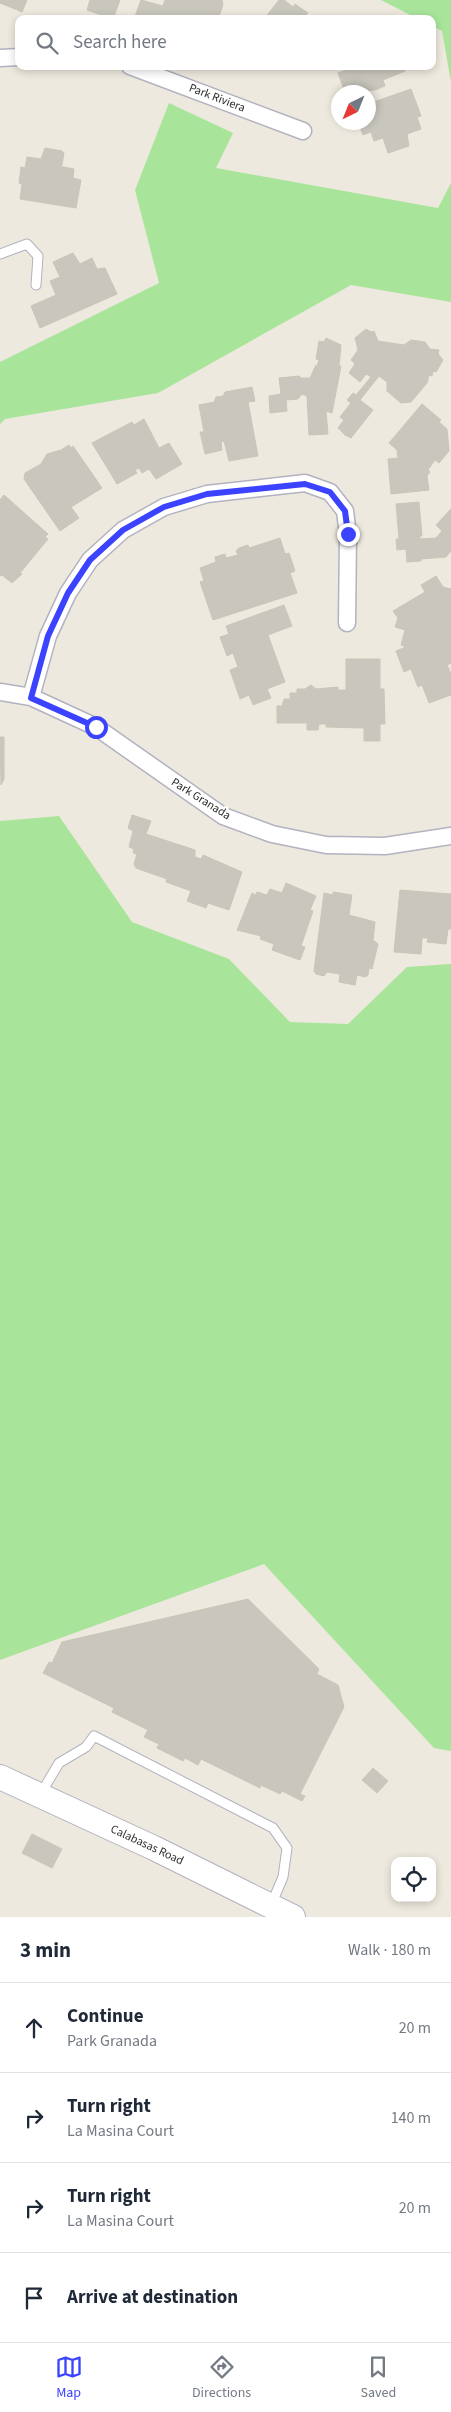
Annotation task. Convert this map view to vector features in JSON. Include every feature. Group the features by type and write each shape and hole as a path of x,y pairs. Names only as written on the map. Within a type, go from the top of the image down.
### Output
{"main road":[{"name":"Calabasas Road","path":"0,1777 293,1917"}],"street":[{"path":"0,58 15,57"},
{"name":"Park Riviera","path":"141,70 303,131"},
{"path":"31,698 48,636 68,593 90,560 123,530 164,507 207,494 305,484 330,492 345,511 347,527 347,623"},
{"name":"Park Granada","path":"0,692 31,698 96,727 223,816 272,834 326,845 386,846 451,836"}],"lane":[{"path":"0,254 27,244 38,256 36,285"},
{"path":"40,1795 59,1764 86,1747 94,1736 272,1828 287,1848 283,1878 271,1905"}],"green space":[{"path":"381,0 451,0 451,82 442,31 436,28 436,15 410,15"},
{"path":"169,103 233,133 216,168 438,208 451,183 451,302 351,285 158,393 5,419 0,424 0,362 159,283 135,190"},
{"path":"59,816 132,922 229,959 290,1022 348,1024 407,967 451,964 451,1751 434,1748 264,1564 0,1660 0,821"}],"building":[{"path":"0,0 27,0 22,12 0,3"},
{"path":"90,0 120,0 114,15 101,15 87,10"},
{"path":"141,0 163,6 165,0 222,0 223,5 219,15 135,15"},
{"path":"279,0 284,0 293,7 295,4 308,13 306,15 267,15"},
{"path":"346,70 405,71 383,80 385,86 376,90 376,85 342,85 338,73"},
{"path":"411,89 421,116 417,117 421,129 407,134 409,146 388,153 383,138 374,141 371,132 363,135 361,130 376,130 376,101"},
{"path":"45,148 62,151 64,153 62,165 59,166 74,169 73,178 81,180 76,208 20,199 22,184 19,183 21,167 25,168 27,157 41,159"},
{"path":"73,253 80,264 92,258 97,269 105,268 117,294 40,328 31,306 56,295 50,281 60,277 53,262"},
{"path":"366,329 371,332 374,331 378,341 404,345 411,340 425,342 430,349 439,350 438,354 443,360 436,372 433,371 432,376 429,375 427,383 411,402 401,403 387,391 387,382 379,376 360,400 373,410 351,438 338,428 344,420 340,417 351,403 347,400 353,393 356,395 371,377 366,374 360,382 349,373 355,364 351,360 358,350 355,338"},
{"path":"326,338 341,345 339,366 341,366 332,413 326,411 328,434 309,435 307,396 302,394 298,399 286,400 287,411 270,413 269,396 281,394 279,378 299,376 301,378 310,378 319,360 316,359 319,341 324,342"},
{"path":"252,387 255,401 248,402 258,456 229,461 224,441 221,442 222,450 205,454 200,432 204,432 199,405 214,402 216,397 223,396 225,392"},
{"path":"422,404 441,420 439,422 447,429 449,451 439,463 435,460 428,470 430,472 427,476 429,490 391,494 388,459 398,458 397,450 389,443"},
{"path":"144,419 159,448 169,443 182,464 156,479 149,469 142,473 139,468 135,470 137,473 117,484 92,443 132,422 134,425"},
{"path":"69,445 71,448 73,446 102,488 71,507 79,518 60,531 24,479 25,473 41,464 47,454 61,450"},
{"path":"4,495 48,534 45,537 48,539 20,573 22,574 12,583 2,575 0,576 0,500"},
{"path":"419,502 422,536 420,536 420,539 436,538 442,531 436,525 451,509 451,551 446,557 407,562 406,549 397,550 396,539 399,539 396,504"},
{"path":"280,538 285,554 289,553 295,571 290,573 297,593 213,620 200,582 204,581 200,568 216,562 215,557 225,554 226,558 238,555 236,551 239,548 248,545 249,548"},
{"path":"436,576 443,587 451,589 451,663 447,665 451,674 451,695 429,703 422,685 418,687 411,669 404,672 396,651 406,647 401,645 405,630 395,627 398,618 393,611 425,592 421,585"},
{"path":"284,605 292,626 268,635 285,682 267,689 271,698 253,705 249,695 240,699 230,670 238,667 233,653 227,656 220,637 229,634 226,626"},
{"path":"346,659 380,659 380,689 384,689 385,724 380,724 380,741 364,741 364,728 326,727 326,724 319,724 318,730 307,730 307,723 277,723 277,706 282,706 284,699 290,699 290,693 297,693 297,689 305,689 311,685 316,689 338,687 338,690 346,690"},
{"path":"0,737 4,737 4,779 1,785"},
{"path":"132,815 151,821 146,834 195,850 195,857 201,859 203,855 242,872 229,910 208,903 206,908 187,901 191,891 166,882 167,879 136,868 134,864 137,854 133,853 134,849 129,847 133,831 128,828"},
{"path":"286,883 316,896 310,910 313,911 301,946 305,947 300,960 272,950 274,944 260,939 261,936 237,930 252,893 256,895 257,892 267,895 270,889 282,893"},
{"path":"400,890 451,893 451,929 448,929 446,944 427,942 428,938 422,938 421,954 394,952"},
{"path":"333,892 352,895 349,915 375,922 373,940 378,944 372,969 369,968 368,975 365,977 357,975 355,985 339,982 340,974 327,972 324,976 316,974 314,971 324,893 333,895"},
{"path":"248,1599 319,1669 317,1674 338,1685 344,1707 300,1794 305,1796 302,1801 282,1791 280,1794 261,1785 260,1788 201,1759 198,1765 185,1758 183,1761 157,1748 159,1744 144,1737 148,1730 112,1712 114,1708 43,1673 49,1662 52,1663 62,1642"},
{"path":"373,1768 388,1781 377,1793 362,1780"},
{"path":"32,1834 62,1849 52,1868 22,1853"}],"route":[{"path":"96,727 31,698 48,636 68,593 90,560 123,530 164,507 207,494 305,484 330,492 345,511 348,534"}]}
